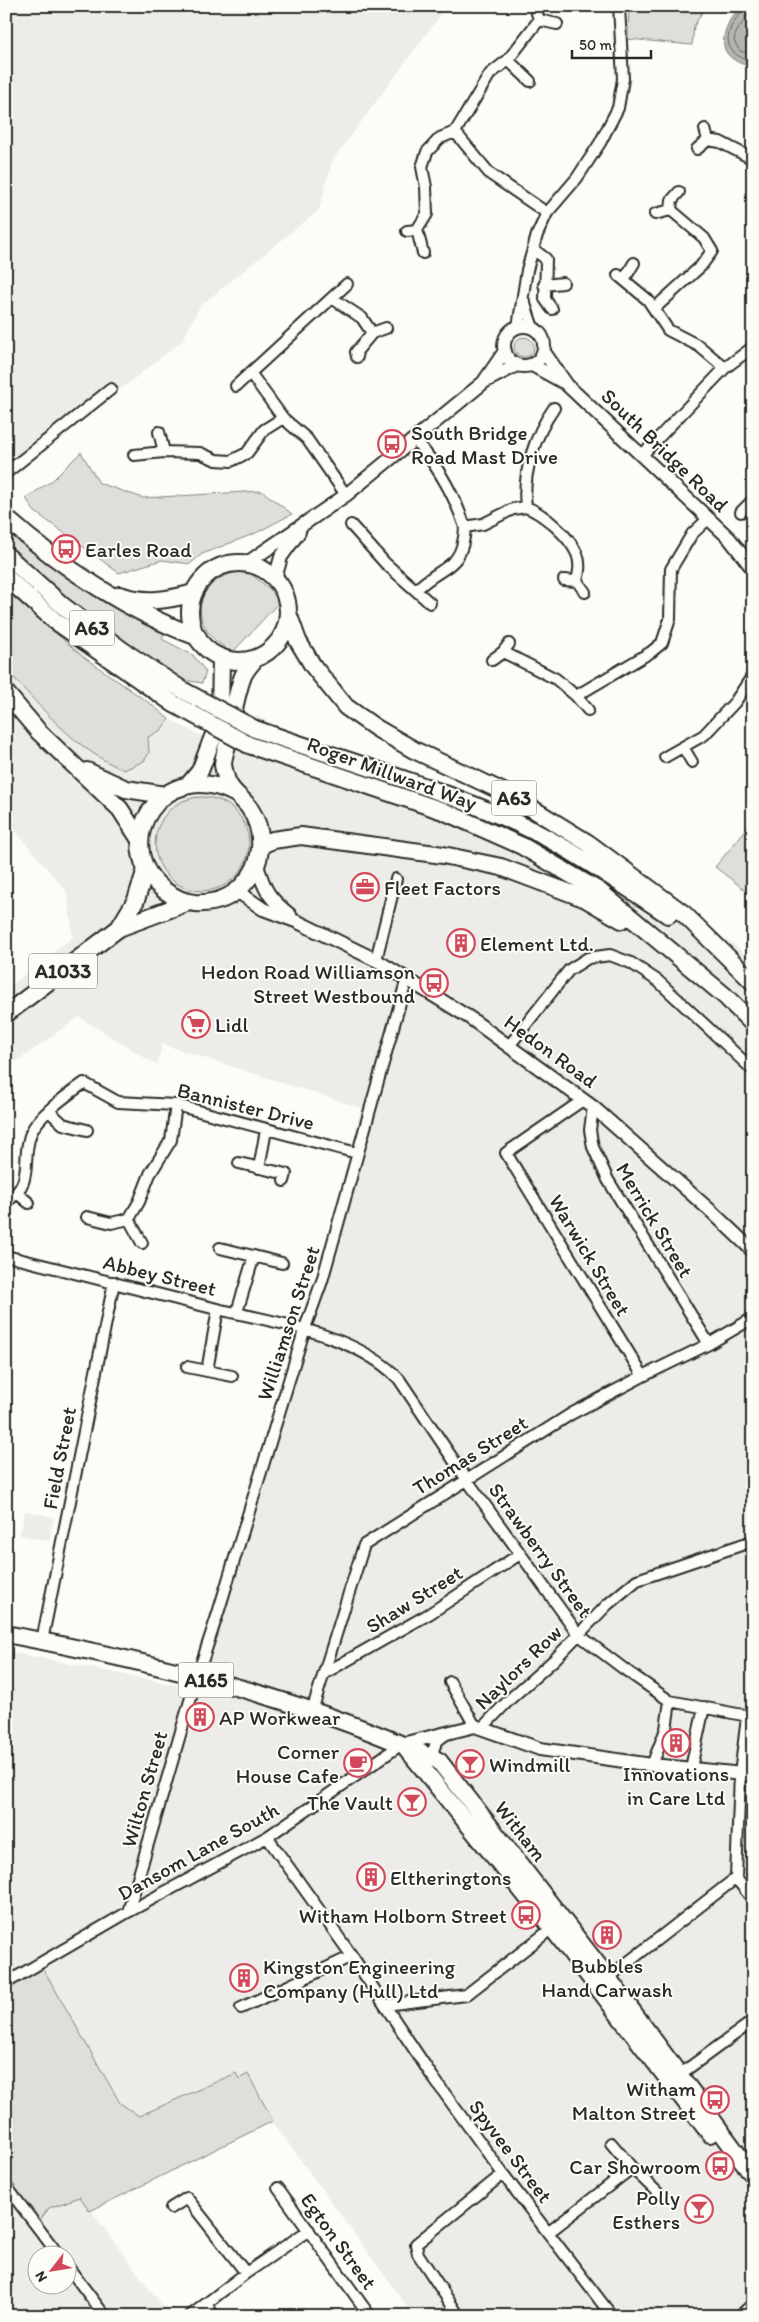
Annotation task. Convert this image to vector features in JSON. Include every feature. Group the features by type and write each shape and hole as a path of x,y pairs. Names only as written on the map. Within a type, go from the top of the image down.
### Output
{"main road":[{"path":"6,518 58,559 135,610 169,627 198,637"},
{"name":"Roger Millward Way","path":"6,555 62,606 122,650 179,698 255,729 458,800 520,825 596,867 687,927 753,984"},
{"path":"236,794 228,783 223,765 235,704 244,674 256,658 269,650 279,640 286,627 288,613 283,589 275,579 267,572 247,563 231,563 215,569 202,579 194,593 190,608 192,623 198,637 208,649 221,657 244,660 256,658"},
{"name":"Roger Millward Way","path":"6,577 54,620 179,698 249,745 443,811 522,846 599,891 665,945 753,1024"},
{"path":"102,588 136,600 168,600 194,593"},
{"name":"A63","path":"288,613 298,641 313,666 346,707 376,728 414,750 510,795 588,843 684,914 753,984"},
{"path":"190,784 200,771 220,718 221,657"},
{"name":"A1033","path":"6,692 39,732 78,767 120,809 140,840"},
{"name":"A1033","path":"78,767 126,789 165,794"},
{"name":"A1033","path":"206,783 222,786 236,794 250,808 258,826 261,845 257,865 249,880 238,891 223,900 206,903 189,902 172,896 157,884 146,869 142,855 140,840 144,822 152,807 165,794 190,784 206,783"},
{"name":"A63","path":"261,845 273,840 301,836 443,855 501,867 586,899 665,945"},
{"name":"A1033","path":"120,928 136,900 146,869"},
{"name":"A1033","path":"6,1014 120,928 189,902"},
{"name":"A165","path":"6,1634 42,1640 197,1677 312,1711 402,1744"},
{"name":"Witham","path":"402,1744 439,1761 557,1924 675,2078 753,2175"},
{"name":"Witham","path":"402,1744 557,1924"},
{"name":"Witham","path":"675,2078 753,2190"},
{"path":"744,2316 753,2308"}],"street":[{"path":"535,6 539,20"},
{"path":"484,382 505,351 506,339 509,334 518,327 524,300 527,270 547,214 577,178 600,143 618,108 623,79 618,6"},
{"path":"539,20 557,24"},
{"path":"423,253 412,230 427,214 426,187 422,167 427,152 440,138 455,132 490,74 508,60 539,20"},
{"path":"508,60 530,81"},
{"path":"705,129 708,140"},
{"path":"455,132 490,174 547,214"},
{"path":"697,149 708,140 720,142 753,159"},
{"path":"671,210 672,200 679,192"},
{"path":"655,214 671,210"},
{"path":"655,308 701,266 712,251 704,238 671,210"},
{"path":"533,249 546,259 544,299 552,309"},
{"path":"634,263 621,278 648,300 668,330 699,346 725,368"},
{"path":"544,285 563,283"},
{"path":"236,386 347,284"},
{"path":"332,298 362,318 372,333"},
{"path":"247,563 346,495 484,382 517,365 532,365 541,357 544,352 544,341 533,328 524,300"},
{"path":"518,327 533,328"},
{"path":"357,357 356,352 372,333 386,328"},
{"path":"643,454 725,368 753,347"},
{"path":"505,351 512,362 517,365"},
{"name":"South Bridge Road","path":"544,352 567,385"},
{"name":"South Bridge Road","path":"532,365 567,385 643,454 729,538 753,569"},
{"path":"250,374 283,418 307,439 346,495"},
{"path":"6,473 111,389"},
{"path":"526,507 524,490 531,458 540,427 554,408"},
{"path":"134,455 164,452 200,453 216,460 231,461 247,453 264,430 283,418"},
{"path":"159,432 164,452"},
{"path":"415,440 440,472 452,493 466,527 463,547 453,564 431,576 416,590"},
{"path":"741,512 753,500"},
{"path":"466,527 484,524 513,509 526,507 538,513 572,545 580,568 577,581 585,592"},
{"path":"576,696 651,652 662,643 670,619 671,569 692,534 708,519"},
{"path":"275,579 281,557 305,524"},
{"path":"351,525 386,563 430,604"},
{"path":"564,580 577,581"},
{"path":"492,660 506,648 543,671 576,696 588,710"},
{"path":"665,757 704,735 735,702 753,675"},
{"path":"684,747 692,762"},
{"name":"Hedon Road","path":"257,865 262,882 271,899 298,922"},
{"path":"376,960 396,879"},
{"name":"Hedon Road","path":"238,891 263,910 298,922 376,960 407,978 509,1046 588,1104 712,1212 753,1251"},
{"path":"509,1046 569,970 588,958 610,955 631,963 658,981 753,1070"},
{"name":"Williamson Street","path":"197,1677 305,1328 325,1272 407,978"},
{"name":"Bannister Drive","path":"18,1194 23,1185 31,1133 49,1111 84,1083 118,1102 176,1105 357,1154"},
{"name":"Warwick Street","path":"588,1104 506,1153 643,1376"},
{"name":"Merrick Street","path":"588,1104 593,1148 608,1180 709,1344"},
{"path":"87,1217 111,1223 129,1218 139,1202 150,1174 171,1140 176,1105"},
{"path":"49,1111 63,1124 87,1130"},
{"path":"258,1168 266,1130"},
{"path":"239,1163 286,1174 284,1181"},
{"path":"6,1202 18,1194 29,1203"},
{"path":"129,1218 142,1243"},
{"path":"220,1248 282,1263"},
{"name":"Abbey Street","path":"6,1256 218,1309 305,1328"},
{"path":"237,1312 254,1256"},
{"name":"Field Street","path":"42,1640 114,1282"},
{"path":"208,1371 218,1309"},
{"name":"Thomas Street","path":"312,1711 344,1613 352,1575 364,1545 571,1414 709,1344 753,1318"},
{"name":"Strawberry Street","path":"305,1328 365,1352 388,1366 417,1404 467,1480 579,1635 670,1701"},
{"path":"187,1367 232,1376"},
{"name":"Naylors Row","path":"479,1726 555,1659 608,1605 637,1580 753,1541"},
{"name":"Shaw Street","path":"325,1673 429,1614 520,1554"},
{"name":"Wilton Street","path":"128,1912 197,1677"},
{"path":"450,1682 479,1726"},
{"path":"652,1764 666,1729 670,1701 750,1717 736,1878 753,1900"},
{"path":"691,1768 704,1707"},
{"path":"402,1744 455,1730 479,1726 540,1749 746,1775"},
{"path":"439,1761 433,1752 437,1740 455,1730"},
{"name":"Dansom Lane South","path":"6,1983 128,1912 267,1837 402,1744"},
{"name":"Spyvee Street","path":"267,1837 352,1956 432,2076 503,2174 612,2316"},
{"path":"602,1982 736,1878"},
{"path":"385,2005 466,1995 557,1924"},
{"path":"241,2008 352,1956"},
{"path":"675,2078 753,2021"},
{"path":"611,2143 632,2168 657,2192"},
{"path":"549,2232 632,2168"},
{"path":"459,2316 418,2254 416,2244 503,2174"},
{"path":"6,2186 50,2244"},
{"name":"Egton Street","path":"278,2188 370,2316"},
{"path":"171,2208 187,2198 246,2273"},
{"path":"190,2316 246,2273 309,2230"},
{"path":"78,2280 105,2316"},
{"path":"206,2304 214,2316"}],"shaded area":[{"path":"6,6 447,6 332,161 319,210 200,306 182,341 75,425 19,472 6,460"},
{"path":"629,6 710,6 704,9 694,26 692,45 628,39"},
{"path":"524,337 531,340 534,347 531,354 524,357 517,354 514,347 517,340"},
{"path":"81,452 99,483 143,498 262,491 292,514 256,533 202,554 190,564 162,560 119,573 34,511 26,498 53,480"},
{"path":"6,526 164,632 162,639 193,655 206,672 202,683 183,680 143,655 72,602 6,544"},
{"path":"238,572 251,574 282,599 220,666 224,647 212,637 205,626 201,615 201,604 205,593 212,584"},
{"path":"6,591 85,658 169,719 161,730 148,737 149,753 144,761 124,770 90,751 60,726 6,669"},
{"path":"6,669 60,727 105,762 149,753 148,737 161,730 169,719 219,745 227,703 304,738 606,861 735,945 753,963 753,2316 414,2316 273,2122 91,2211 170,2316 6,2316 6,1651 201,1690 301,1350 361,1108 162,1044 157,1065 79,1017 6,1069 6,989 73,937 67,892 6,820","holes":["206,797 230,806 243,868 233,880 220,888 207,891 193,891 179,885 173,807 190,799"]},
{"path":"202,797 220,801 235,811 245,826 249,844 245,862 235,877 220,887 202,891 184,887 169,877 159,862 155,844 159,826 169,811 184,801"},
{"path":"753,821 753,896 715,867"},
{"path":"25,1511 54,1517 49,1541 20,1535"},
{"path":"40,1963 120,2103 139,2116 236,2073 239,2079 248,2074 273,2121 90,2211 80,2197 49,2208 34,2228 6,2189 6,1979"}],"water":[{"path":"739,6 753,6 753,67 736,61 726,51 724,45 726,29"}],"place":[{"name":"South Bridge Road Mast Drive","path":"392,444"},
{"name":"Earles Road","path":"66,549"},
{"name":"Fleet Factors","path":"365,887"},
{"name":"Element Ltd.","path":"461,943"},
{"name":"Hedon Road Williamson Street Westbound","path":"434,983"},
{"name":"Lidl","path":"196,1024"},
{"name":"AP Workwear","path":"200,1717"},
{"name":"Innovations in Care Ltd","path":"676,1743"},
{"name":"Corner House Cafe","path":"358,1763"},
{"name":"Windmill","path":"470,1764"},
{"name":"The Vault","path":"412,1802"},
{"name":"Eltheringtons","path":"371,1877"},
{"name":"Witham Holborn Street","path":"526,1915"},
{"name":"Bubbles Hand Carwash","path":"607,1935"},
{"name":"Kingston Engineering Company (Hull) Ltd","path":"244,1978"},
{"name":"Witham Malton Street","path":"715,2100"},
{"name":"Car Showroom","path":"720,2166"},
{"name":"Polly Esthers","path":"699,2209"}]}
